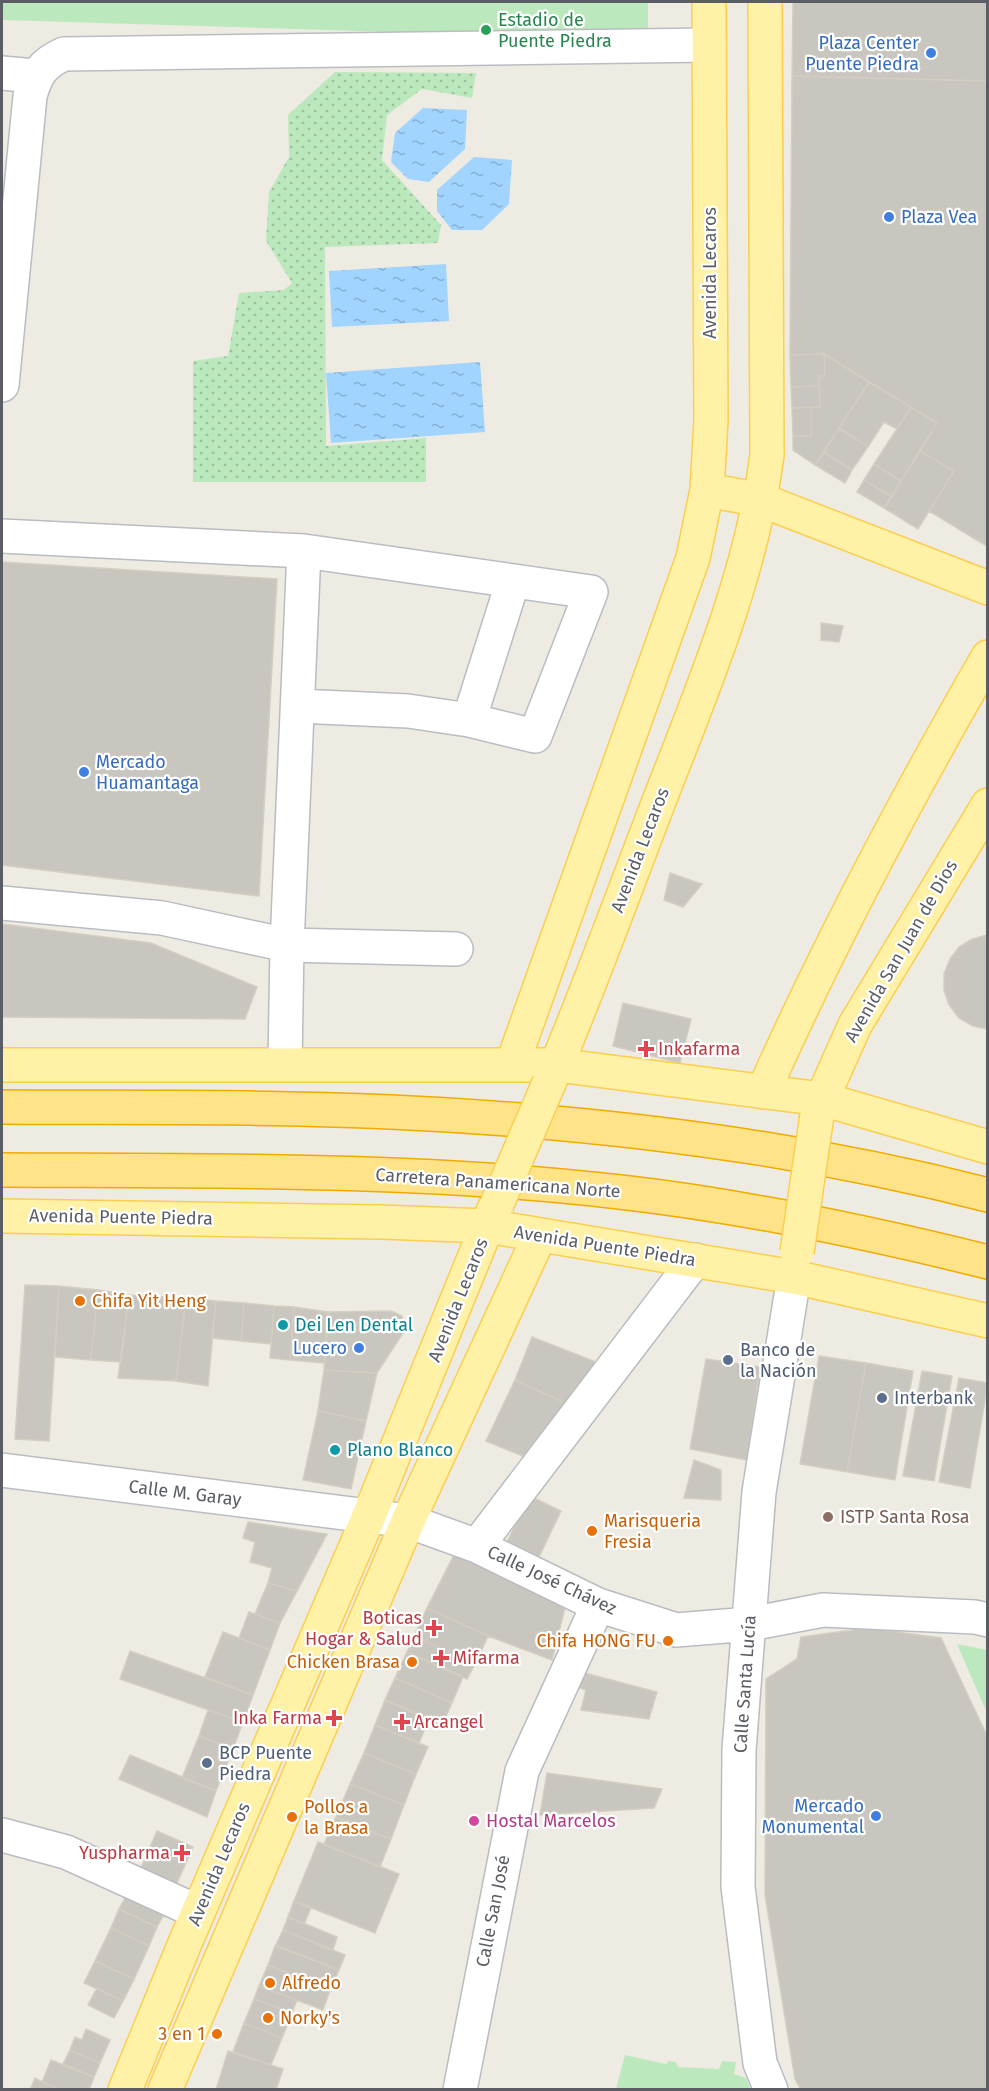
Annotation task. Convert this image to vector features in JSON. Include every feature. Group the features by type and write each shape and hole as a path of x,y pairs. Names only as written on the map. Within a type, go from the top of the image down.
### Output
{"highway":[{"path":"2,1107 264,1108 503,1118 615,1129 778,1152 866,1168 987,1195"},
{"name":"Carretera Panamericana Norte","path":"2,1170 317,1172 529,1183 706,1204 854,1231 987,1262"}],"main road":[{"name":"Avenida Lecaros","path":"512,1065 693,558 707,490 711,420 709,2"},
{"name":"Avenida Lecaros","path":"125,2090 198,1912 369,1516 492,1215 553,1074 691,719 748,553 761,500 767,455 765,2"},
{"path":"707,490 761,500 987,588"},
{"path":"763,1092 813,982 915,783 987,657"},
{"name":"Avenida San Juan de Dios","path":"795,1264 819,1110 855,1025 987,805"},
{"path":"2,1065 512,1065 553,1074 763,1092 819,1110 987,1146"},
{"name":"Avenida Puente Piedra","path":"2,1216 369,1221 492,1215 539,1237 695,1260 795,1264 987,1321"},
{"path":"165,2090 408,1521 539,1237"}],"street":[{"path":"2,386 30,96 35,76 49,61 64,54 709,45"},
{"path":"2,73 35,76"},
{"path":"2,536 304,551 591,592 535,736 469,720 408,711 298,706"},
{"path":"285,1064 304,551"},
{"path":"469,720 513,581"},
{"path":"2,903 162,918 288,945 456,949"},
{"path":"477,1546 695,1260"},
{"name":"Calle Santa Lucía","path":"771,2090 760,2063 738,1887 739,1750 759,1492 795,1264"},
{"name":"Calle M. Garay","path":"2,1470 369,1516"},
{"name":"Calle José Chávez","path":"369,1516 408,1521 477,1546 598,1605 676,1630 750,1624 823,1610 975,1617 987,1620"},
{"name":"Calle San José","path":"460,2090 522,1771 598,1605"},
{"path":"2,1835 66,1852 198,1912"}],"green space":[{"name":"Estadio de Puente Piedra","path":"2,2 648,2 648,40 2,20"},
{"path":"335,72 476,73 472,98 422,89 387,115 382,160 441,225 438,243 325,247 326,446 426,438 426,482 193,482 193,361 228,356 239,293 284,290 292,283 266,241 269,192 289,157 288,115"},
{"path":"957,1644 987,1650 987,1713"},
{"path":"625,2055 666,2064 669,2061 676,2062 678,2067 719,2069 722,2061 736,2062 734,2074 746,2078 750,2088 616,2089"}],"water":[{"path":"423,108 467,110 465,149 429,182 408,179 391,162 395,133"},
{"path":"474,157 512,160 509,204 482,230 452,230 437,211 437,190"},
{"path":"446,264 449,321 332,327 329,271"},
{"path":"480,362 485,432 331,443 326,373"}],"building":[{"path":"793,2 988,2 988,81 792,76"},
{"name":"Plaza Vea","path":"792,76 988,81 988,547 929,511 954,471 920,451 937,423 824,354 790,355"},
{"path":"824,354 869,382 815,465 793,450 793,436 811,436 811,407 820,407 819,376 825,376"},
{"path":"824,354 825,376 819,376 819,386 791,387 790,355"},
{"path":"869,382 911,407 897,429 884,422 868,447 839,428"},
{"path":"819,386 820,407 792,408 791,387"},
{"path":"811,407 811,436 793,436 792,408"},
{"path":"911,407 937,423 901,481 874,464"},
{"path":"839,428 868,447 852,470 824,452"},
{"path":"920,451 954,471 918,529 884,508"},
{"path":"824,452 852,470 845,483 815,465"},
{"path":"874,464 901,481 892,497 864,480"},
{"path":"864,480 892,497 884,508 857,492"},
{"path":"2,562 277,579 259,896 2,865"},
{"path":"821,623 843,626 839,642 821,640"},
{"path":"670,873 702,884 683,907 664,900"},
{"path":"2,924 151,943 257,987 245,1019 2,1017"},
{"path":"988,935 988,1029 973,1026 959,1018 949,1005 944,990 944,974 950,959 959,947 972,939"},
{"path":"623,1003 691,1019 680,1063 613,1046"},
{"path":"25,1285 59,1286 49,1441 15,1439"},
{"path":"59,1286 98,1290 91,1360 55,1357"},
{"path":"98,1290 129,1295 121,1362 91,1360"},
{"path":"129,1295 186,1298 176,1381 118,1378"},
{"path":"186,1298 216,1301 208,1386 176,1381"},
{"path":"216,1301 244,1303 241,1341 212,1338"},
{"path":"244,1303 274,1306 271,1344 241,1341"},
{"name":"Dei Len Dental","path":"274,1306 294,1307 290,1360 270,1358"},
{"path":"294,1307 328,1312 324,1363 290,1360"},
{"name":"Lucero","path":"391,1311 402,1316 403,1333 377,1373 324,1370 328,1312"},
{"path":"532,1337 596,1362 565,1403 515,1380"},
{"path":"819,1356 866,1363 847,1472 800,1464"},
{"path":"706,1359 760,1367 747,1460 690,1449"},
{"path":"866,1363 913,1371 895,1480 847,1472"},
{"path":"324,1370 377,1373 366,1421 318,1411"},
{"path":"922,1371 952,1376 934,1481 903,1476"},
{"path":"959,1378 988,1383 970,1488 939,1482"},
{"path":"515,1380 565,1403 530,1459 486,1441"},
{"name":"Plano Blanco","path":"318,1411 366,1421 351,1489 303,1480"},
{"path":"694,1460 721,1470 721,1500 684,1498"},
{"path":"530,1496 561,1511 539,1557 507,1542"},
{"path":"248,1522 327,1534 297,1591 268,1583 272,1568 250,1562 255,1542 243,1538"},
{"path":"456,1551 566,1604 552,1660 488,1636 427,1608"},
{"path":"268,1583 297,1591 280,1623 255,1614"},
{"path":"427,1608 488,1636 475,1664 414,1636"},
{"path":"249,1612 280,1623 270,1650 239,1638"},
{"name":"Mercado Monumental","path":"868,1628 941,1638 988,1738 988,2090 801,2090 795,2079 765,1895 766,1679 797,1659 801,1637"},
{"path":"223,1632 270,1650 253,1695 205,1677"},
{"name":"Mifarma","path":"414,1636 475,1664 467,1679 407,1652"},
{"path":"130,1651 253,1695 243,1722 120,1679"},
{"path":"407,1652 463,1677 452,1703 395,1678"},
{"path":"581,1672 657,1692 649,1719 581,1710 586,1690 577,1687"},
{"path":"395,1678 452,1703 442,1725 385,1700"},
{"name":"Arcangel","path":"385,1700 429,1719 419,1743 375,1725"},
{"path":"208,1710 243,1722 233,1749 199,1736"},
{"path":"375,1725 428,1747 416,1774 364,1753"},
{"name":"BCP Puente Piedra","path":"199,1736 233,1749 216,1791 182,1778"},
{"path":"364,1753 416,1774 404,1805 350,1784"},
{"path":"130,1755 216,1791 207,1817 119,1779"},
{"path":"547,1773 662,1789 654,1808 540,1815"},
{"path":"350,1784 404,1805 391,1839 336,1817"},
{"path":"336,1817 391,1839 380,1867 324,1844"},
{"path":"157,1831 193,1847 177,1883 141,1868"},
{"path":"318,1842 399,1874 375,1933 294,1901"},
{"path":"128,1893 166,1911 157,1927 119,1909"},
{"path":"294,1901 311,1908 304,1924 288,1917"},
{"path":"119,1909 157,1927 149,1946 111,1928"},
{"path":"288,1917 337,1937 333,1950 283,1930"},
{"path":"111,1928 149,1946 134,1979 95,1961"},
{"path":"283,1930 345,1955 339,1970 276,1945"},
{"path":"275,1946 339,1970 330,1990 268,1965"},
{"path":"95,1961 134,1979 123,2001 84,1983"},
{"path":"268,1965 330,1990 323,2010 259,1986"},
{"path":"259,1986 297,2000 292,2013 254,1999"},
{"path":"97,1988 123,2001 114,2018 88,2005"},
{"name":"Norky's","path":"254,1999 292,2013 282,2038 244,2023"},
{"path":"244,2023 282,2038 271,2065 233,2052"},
{"path":"86,2029 110,2040 100,2063 70,2050 75,2037 82,2040"},
{"path":"70,2050 100,2063 94,2077 63,2064"},
{"path":"228,2051 283,2069 276,2090 216,2090"},
{"path":"51,2060 94,2077 89,2090 62,2090 42,2082"},
{"path":"35,2078 42,2082 62,2090 30,2090"}],"place":[{"name":"Estadio de Puente Piedra","path":"486,30"},
{"name":"Plaza Center Puente Piedra","path":"931,53"},
{"name":"Plaza Vea","path":"889,217"},
{"name":"Mercado Huamantaga","path":"84,772"},
{"name":"Inkafarma","path":"646,1049"},
{"name":"Chifa Yit Heng","path":"80,1301"},
{"name":"Dei Len Dental","path":"283,1325"},
{"name":"Lucero","path":"359,1348"},
{"name":"Banco de la Nación","path":"728,1360"},
{"name":"Interbank","path":"882,1398"},
{"name":"Plano Blanco","path":"335,1450"},
{"name":"ISTP Santa Rosa","path":"828,1517"},
{"name":"Marisqueria Fresia","path":"592,1531"},
{"name":"Boticas Hogar & Salud","path":"434,1628"},
{"name":"Chifa HONG FU","path":"668,1641"},
{"name":"Mifarma","path":"441,1658"},
{"name":"Chicken Brasa","path":"412,1662"},
{"name":"Inka Farma","path":"334,1718"},
{"name":"Arcangel","path":"402,1722"},
{"name":"BCP Puente Piedra","path":"207,1763"},
{"name":"Mercado Monumental","path":"876,1816"},
{"name":"Pollos a la Brasa","path":"292,1817"},
{"name":"Hostal Marcelos","path":"474,1821"},
{"name":"Yuspharma","path":"182,1853"},
{"name":"Alfredo","path":"270,1983"},
{"name":"Norky's","path":"268,2018"},
{"name":"3 en 1","path":"217,2034"}]}
